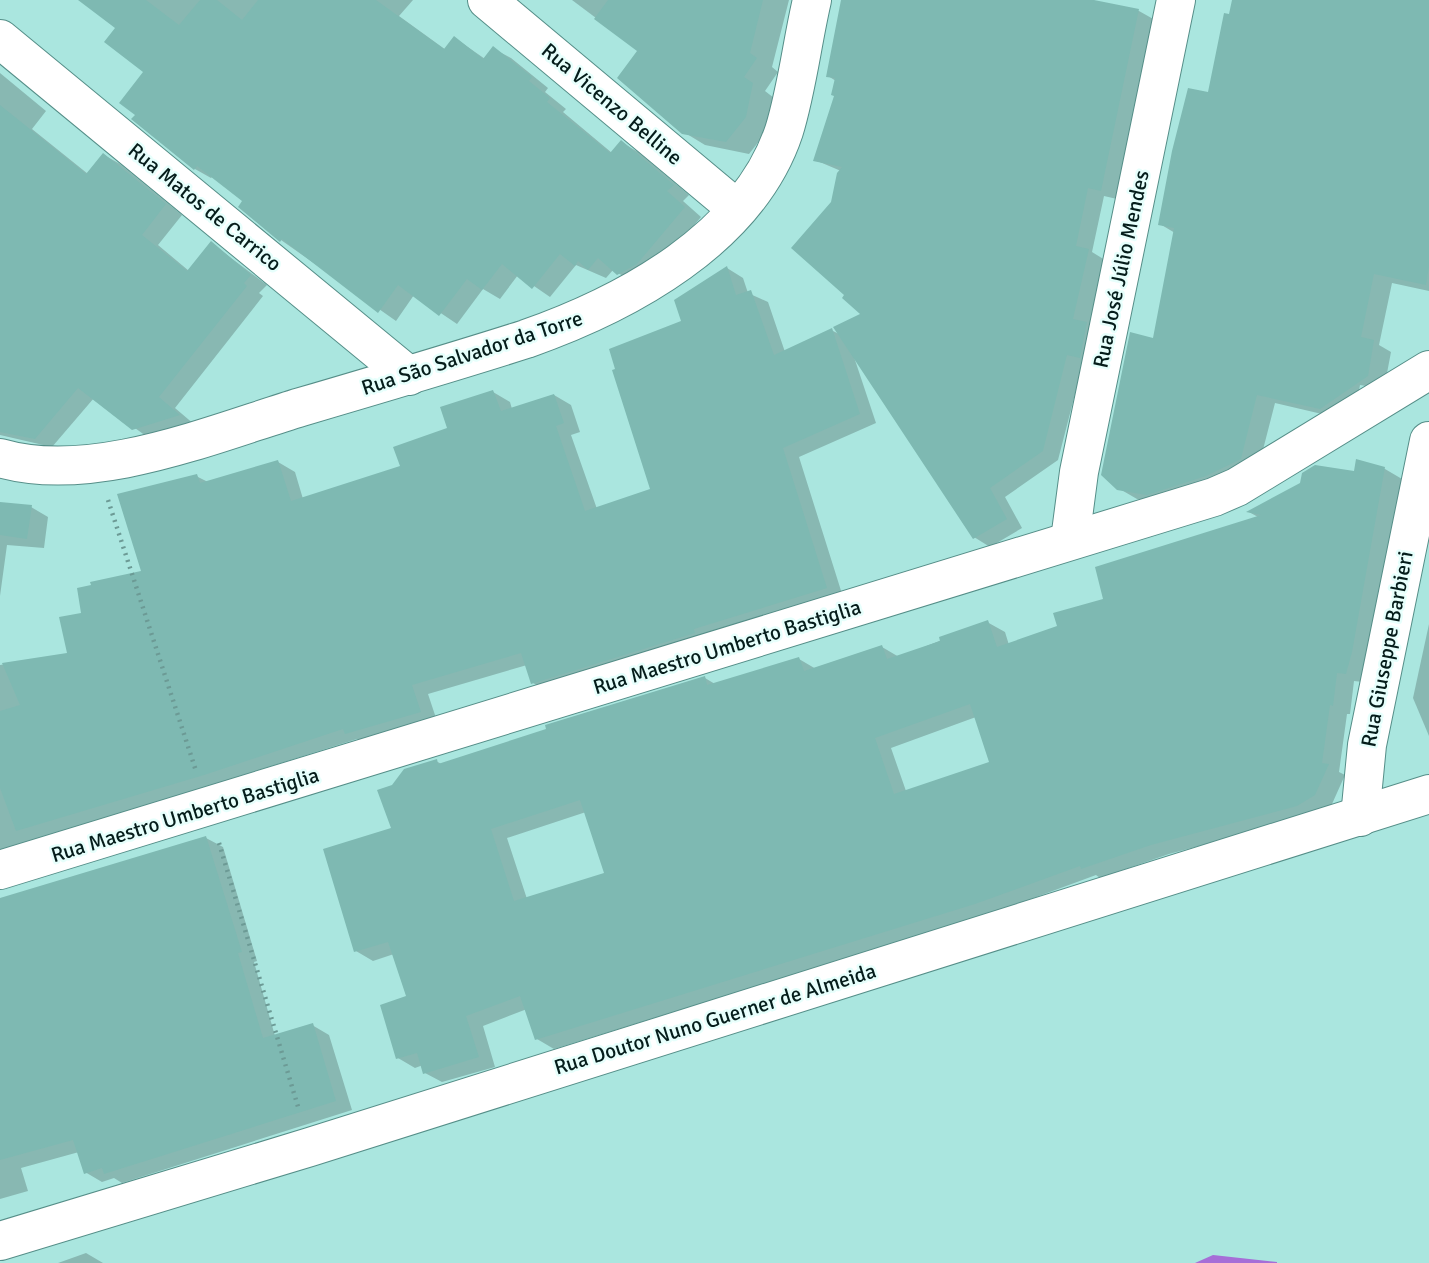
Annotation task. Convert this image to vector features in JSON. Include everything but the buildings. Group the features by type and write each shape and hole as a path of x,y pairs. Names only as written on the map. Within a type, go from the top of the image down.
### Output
{"street":[{"name":"Rua Vicenzo Belline","path":"486,0 737,209"},
{"name":"Rua São Salvador da Torre","path":"0,458 52,467 118,460 409,376 578,321 616,302 696,250 737,209 771,160 783,132 811,0"},
{"name":"Rua José Júlio Mendes","path":"1070,540 1079,472 1176,0"},
{"name":"Rua Matos de Carrico","path":"0,39 409,376"},
{"name":"Rua Maestro Umberto Bastiglia","path":"0,870 1175,510 1237,487 1429,370"},
{"name":"Rua Giuseppe Barbieri","path":"1360,817 1370,732 1429,441"},
{"name":"Rua Doutor Nuno Guerner de Almeida","path":"0,1241 310,1147 1429,794"}],"shaded area":[{"path":"1213,1255 1277,1262 1277,1263 1195,1263"}]}
